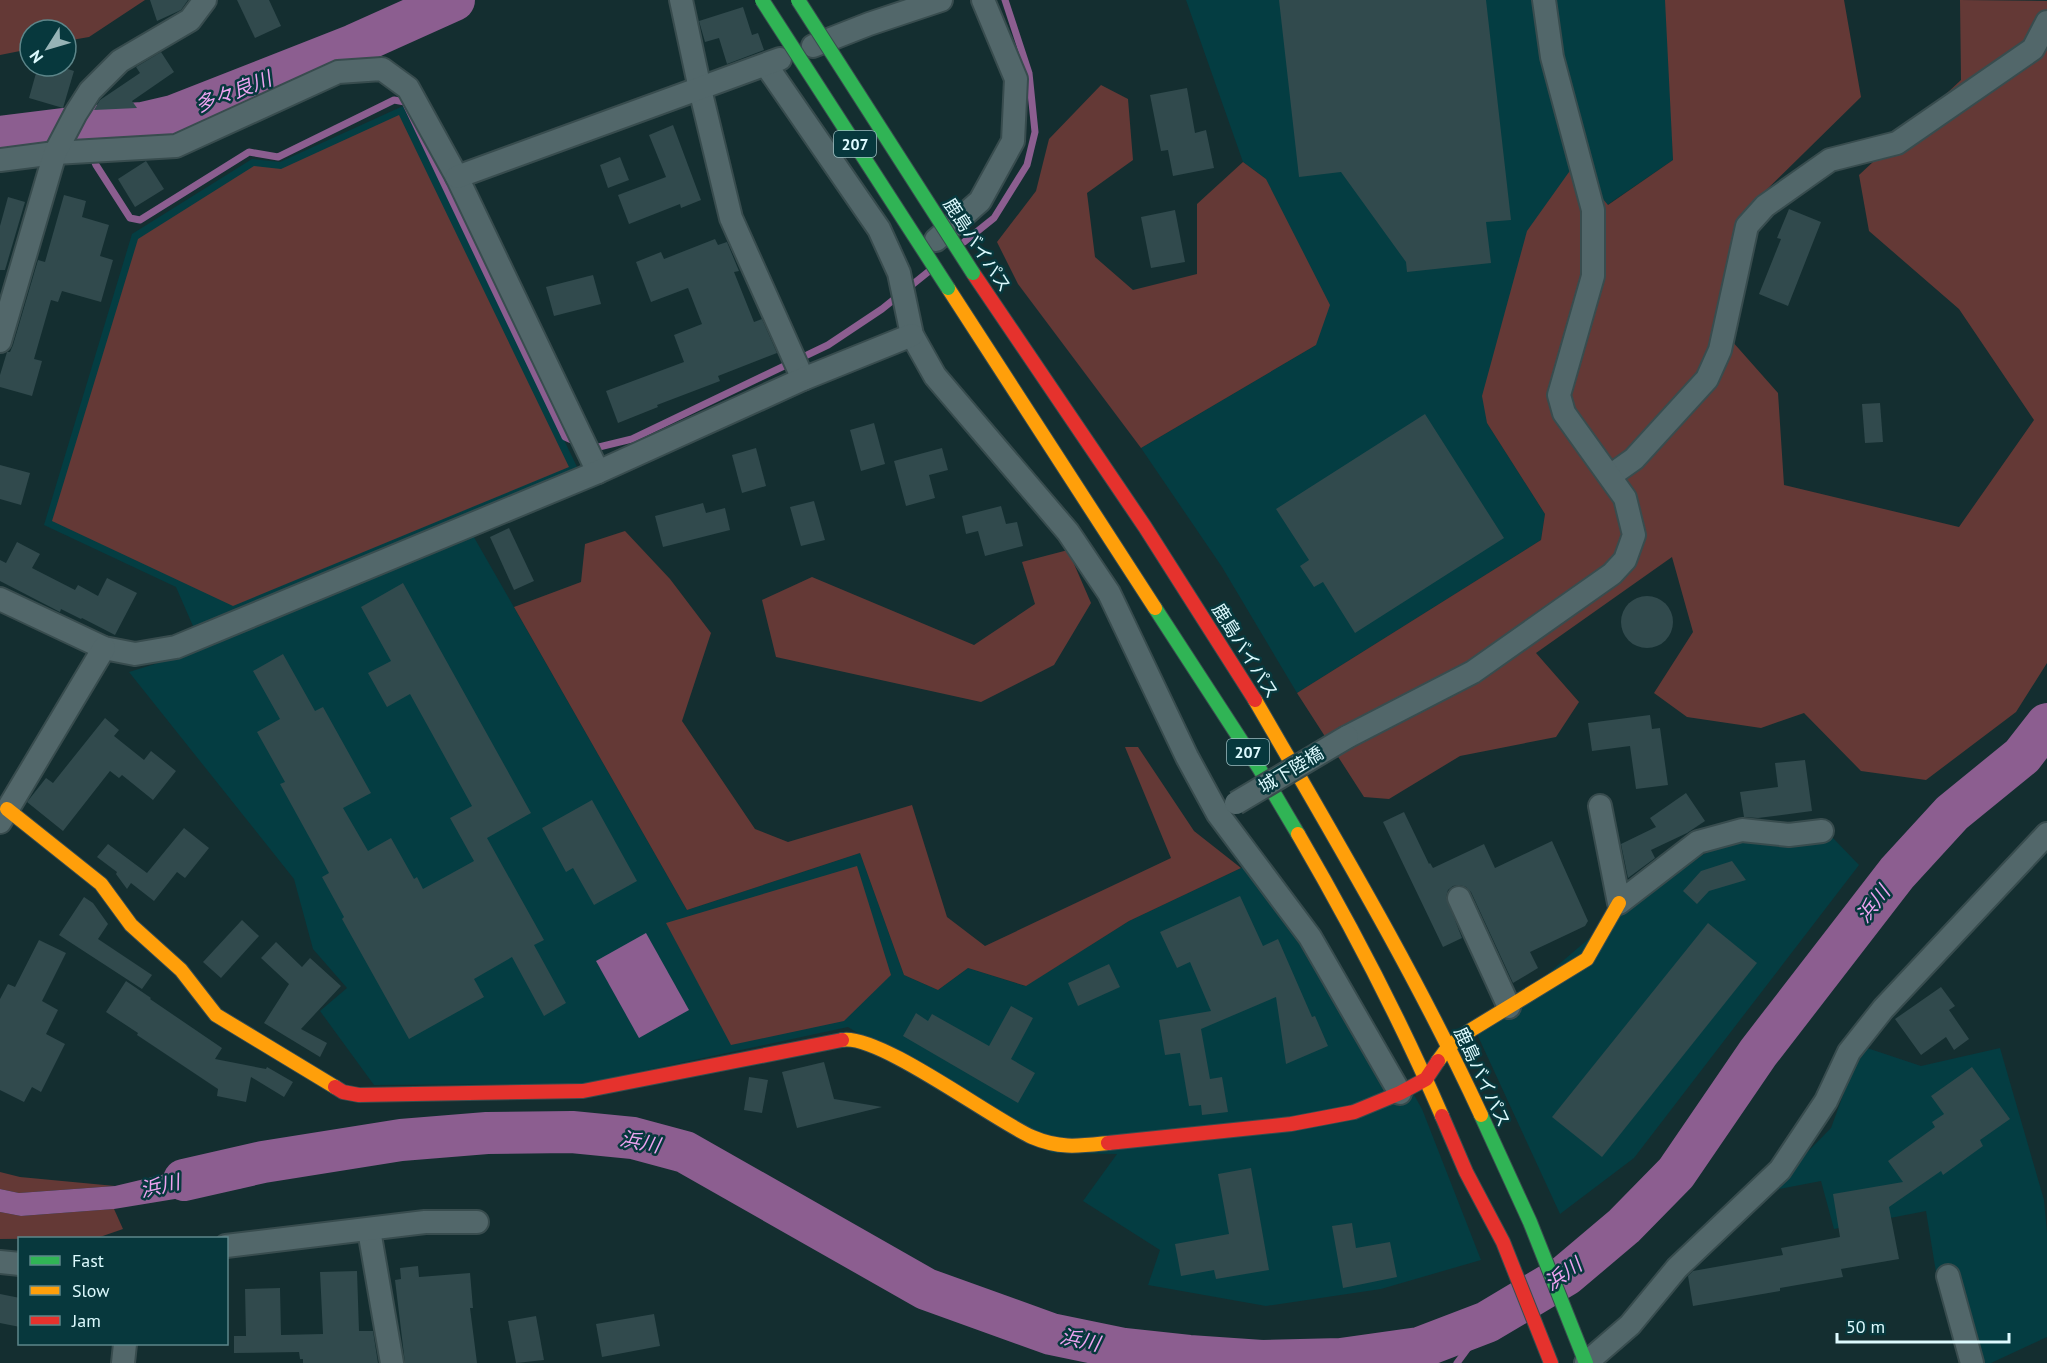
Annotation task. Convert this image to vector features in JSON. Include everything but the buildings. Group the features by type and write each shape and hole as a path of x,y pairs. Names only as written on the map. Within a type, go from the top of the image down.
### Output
{"main road":[{"name":"207","path":"762,0 1259,768 1346,917 1426,1079 1467,1172 1503,1242 1549,1359"},
{"name":"鹿島バイパス","path":"798,0 973,273 1145,527 1254,698 1353,870 1449,1046 1530,1222 1586,1363"},
{"path":"3,816 101,884 131,925 181,970 216,1015 343,1092 359,1095 583,1091 851,1038 888,1052 1032,1137 1066,1147 1291,1124 1353,1112 1400,1093 1426,1079 1449,1046 1587,959 1619,903"}],"street":[{"path":"0,341 76,152 75,113 90,91 120,61 190,20 205,0"},
{"path":"681,0 731,218 803,379"},
{"path":"457,177 766,65 869,24 941,0"},
{"path":"899,273 980,201 1013,141 1016,79 983,0"},
{"name":"城下陸橋","path":"1227,809 1347,737 1473,672 1612,574 1625,560 1634,535 1625,498 1564,413 1559,395 1593,276 1593,210 1552,57 1544,0"},
{"path":"1610,476 1634,459 1707,379 1720,350 1747,226 1766,206 1830,160 1897,143 2033,49 2047,22"},
{"path":"766,65 879,229 899,273 912,335 935,376 1068,532 1108,593 1186,758 1227,809 1310,937 1400,1093"},
{"path":"0,160 76,152 176,146 338,72 382,69 408,88 457,177 589,454"},
{"path":"0,599 104,648 135,654 176,647 589,454 803,379 912,335"},
{"path":"3,816 104,648"},
{"path":"1600,806 1619,903 1698,842 1742,830 1789,835 1822,831"},
{"path":"1586,1363 1630,1325 1677,1268 1780,1170 1826,1101 1849,1052 1883,1009 2047,834"},
{"path":"1459,898 1509,1007"},
{"path":"228,1246 425,1222 477,1221"},
{"path":"369,1230 392,1363"},
{"path":"0,1262 18,1264"},
{"path":"1948,1276 1972,1363"},
{"path":"123,1363 125,1345"}],"shaded area":[{"path":"0,0 145,0 89,37 78,39 78,18 18,18 18,51 0,55"},
{"path":"1186,0 1665,0 1667,3 1673,160 1607,205 1574,165 1487,423 1545,514 1541,540 1297,693 1222,567 1141,448 1316,345 1266,179 1243,162"},
{"path":"1665,0 1844,0 1861,97 1748,208 1716,323 1778,393 1784,485 1959,527 2034,420 1959,309 1869,231 1859,175 1961,80 1960,0 2047,1 2047,663 2016,712 1926,780 1861,771 1804,713 1761,728 1687,717 1654,693 1693,632 1672,557 1536,653 1579,702 1556,737 1460,756 1389,799 1364,797 1297,693 1541,540 1545,514 1487,423 1482,396 1527,231 1574,165 1608,205 1673,160"},
{"path":"1101,85 1128,99 1133,160 1087,193 1095,257 1133,290 1197,274 1197,204 1243,162 1266,179 1330,305 1316,345 1141,448 1018,284 997,242 1036,191 1049,139"},
{"path":"403,106 579,471 463,518 687,910 860,853 904,975 938,990 968,968 1025,986 1129,921 1260,859 1324,936 1422,1109 1481,1260 1381,1289 1266,1306 1148,1285 1160,1250 1083,1201 1117,1154 1052,1153 848,1027 582,1084 374,1085 320,1011 347,988 313,949 294,879 129,672 203,649 176,587 44,525 132,234 252,159 280,162"},
{"path":"399,115 569,467 233,606 52,521 138,239 254,166 281,169"},
{"path":"625,531 670,579 711,633 682,721 755,829 788,842 912,805 947,917 985,946 1171,858 1125,747 1138,747 1194,831 1241,868 1129,921 1026,986 968,968 938,990 904,975 860,853 687,910 514,607 581,582 585,544"},
{"path":"1068,550 1091,603 1054,665 981,702 776,657 762,600 812,577 974,645 1035,604 1022,562"},
{"path":"1750,837 1793,843 1833,838 1859,865 1634,1158 1560,1214 1477,1034 1619,913 1704,854"},
{"path":"857,866 891,975 844,1021 731,1045 666,923"},
{"path":"1861,1046 1921,1066 2000,1048 2044,1200 2047,1233 2047,1337 1991,1363 1963,1363 1936,1272 1926,1211 1834,1229 1821,1181 1769,1191 1831,1128"},
{"path":"0,1172 20,1177 115,1186 19,1193 0,1189"},
{"path":"114,1209 123,1229 100,1237 0,1239 0,1212 21,1216"}],"water":[{"path":"646,933 689,1010 639,1038 596,961"},
{"path":"237,1157 242,1188 114,1209 21,1216 0,1212 0,1189 19,1193 115,1186"}],"waterway":[{"name":"多々良川","path":"0,137 79,127 143,123 173,116 354,45 454,0"},
{"path":"964,242 994,218 1027,165 1035,132 1029,73 1005,0"},
{"path":"79,127 96,165 130,218 140,220 249,152 278,157 394,100 405,102 565,437 576,442"},
{"path":"590,445 599,447 632,439 828,345 882,309 928,272"},
{"name":"浜川","path":"184,1180 263,1162 401,1140 487,1133 572,1132 633,1138 685,1152 926,1289 1051,1334 1124,1349 1262,1361 1341,1359 1419,1348 1487,1322 1566,1275 1624,1226 1676,1173 1758,1053 1897,873 1952,813 2022,756 2047,724"},
{"path":"1457,1363 1487,1322"}],"traffic: fast":[{"path":"762,0 948,288"},
{"path":"798,0 973,273"},
{"path":"1155,608 1259,768 1298,834"},
{"path":"1481,1115 1530,1222 1586,1363"}],"traffic: slow":[{"path":"948,288 1155,608"},
{"path":"1255,700 1401,957 1481,1115"},
{"path":"7,809 101,884 131,925 181,970 216,1015 335,1087"},
{"path":"1298,834 1374,973 1442,1116"},
{"path":"1438,1061 1449,1046 1471,1030 1587,959 1619,903"},
{"path":"842,1040 859,1041 907,1063 1014,1127 1042,1141 1079,1146 1108,1143"}],"traffic: jam":[{"path":"973,273 1145,527 1255,700"},
{"path":"335,1087 343,1092 359,1095 583,1091 842,1040"},
{"path":"1108,1143 1291,1124 1354,1112 1400,1093 1426,1079 1438,1061"},
{"path":"1442,1116 1466,1172 1503,1242 1551,1363"}]}
